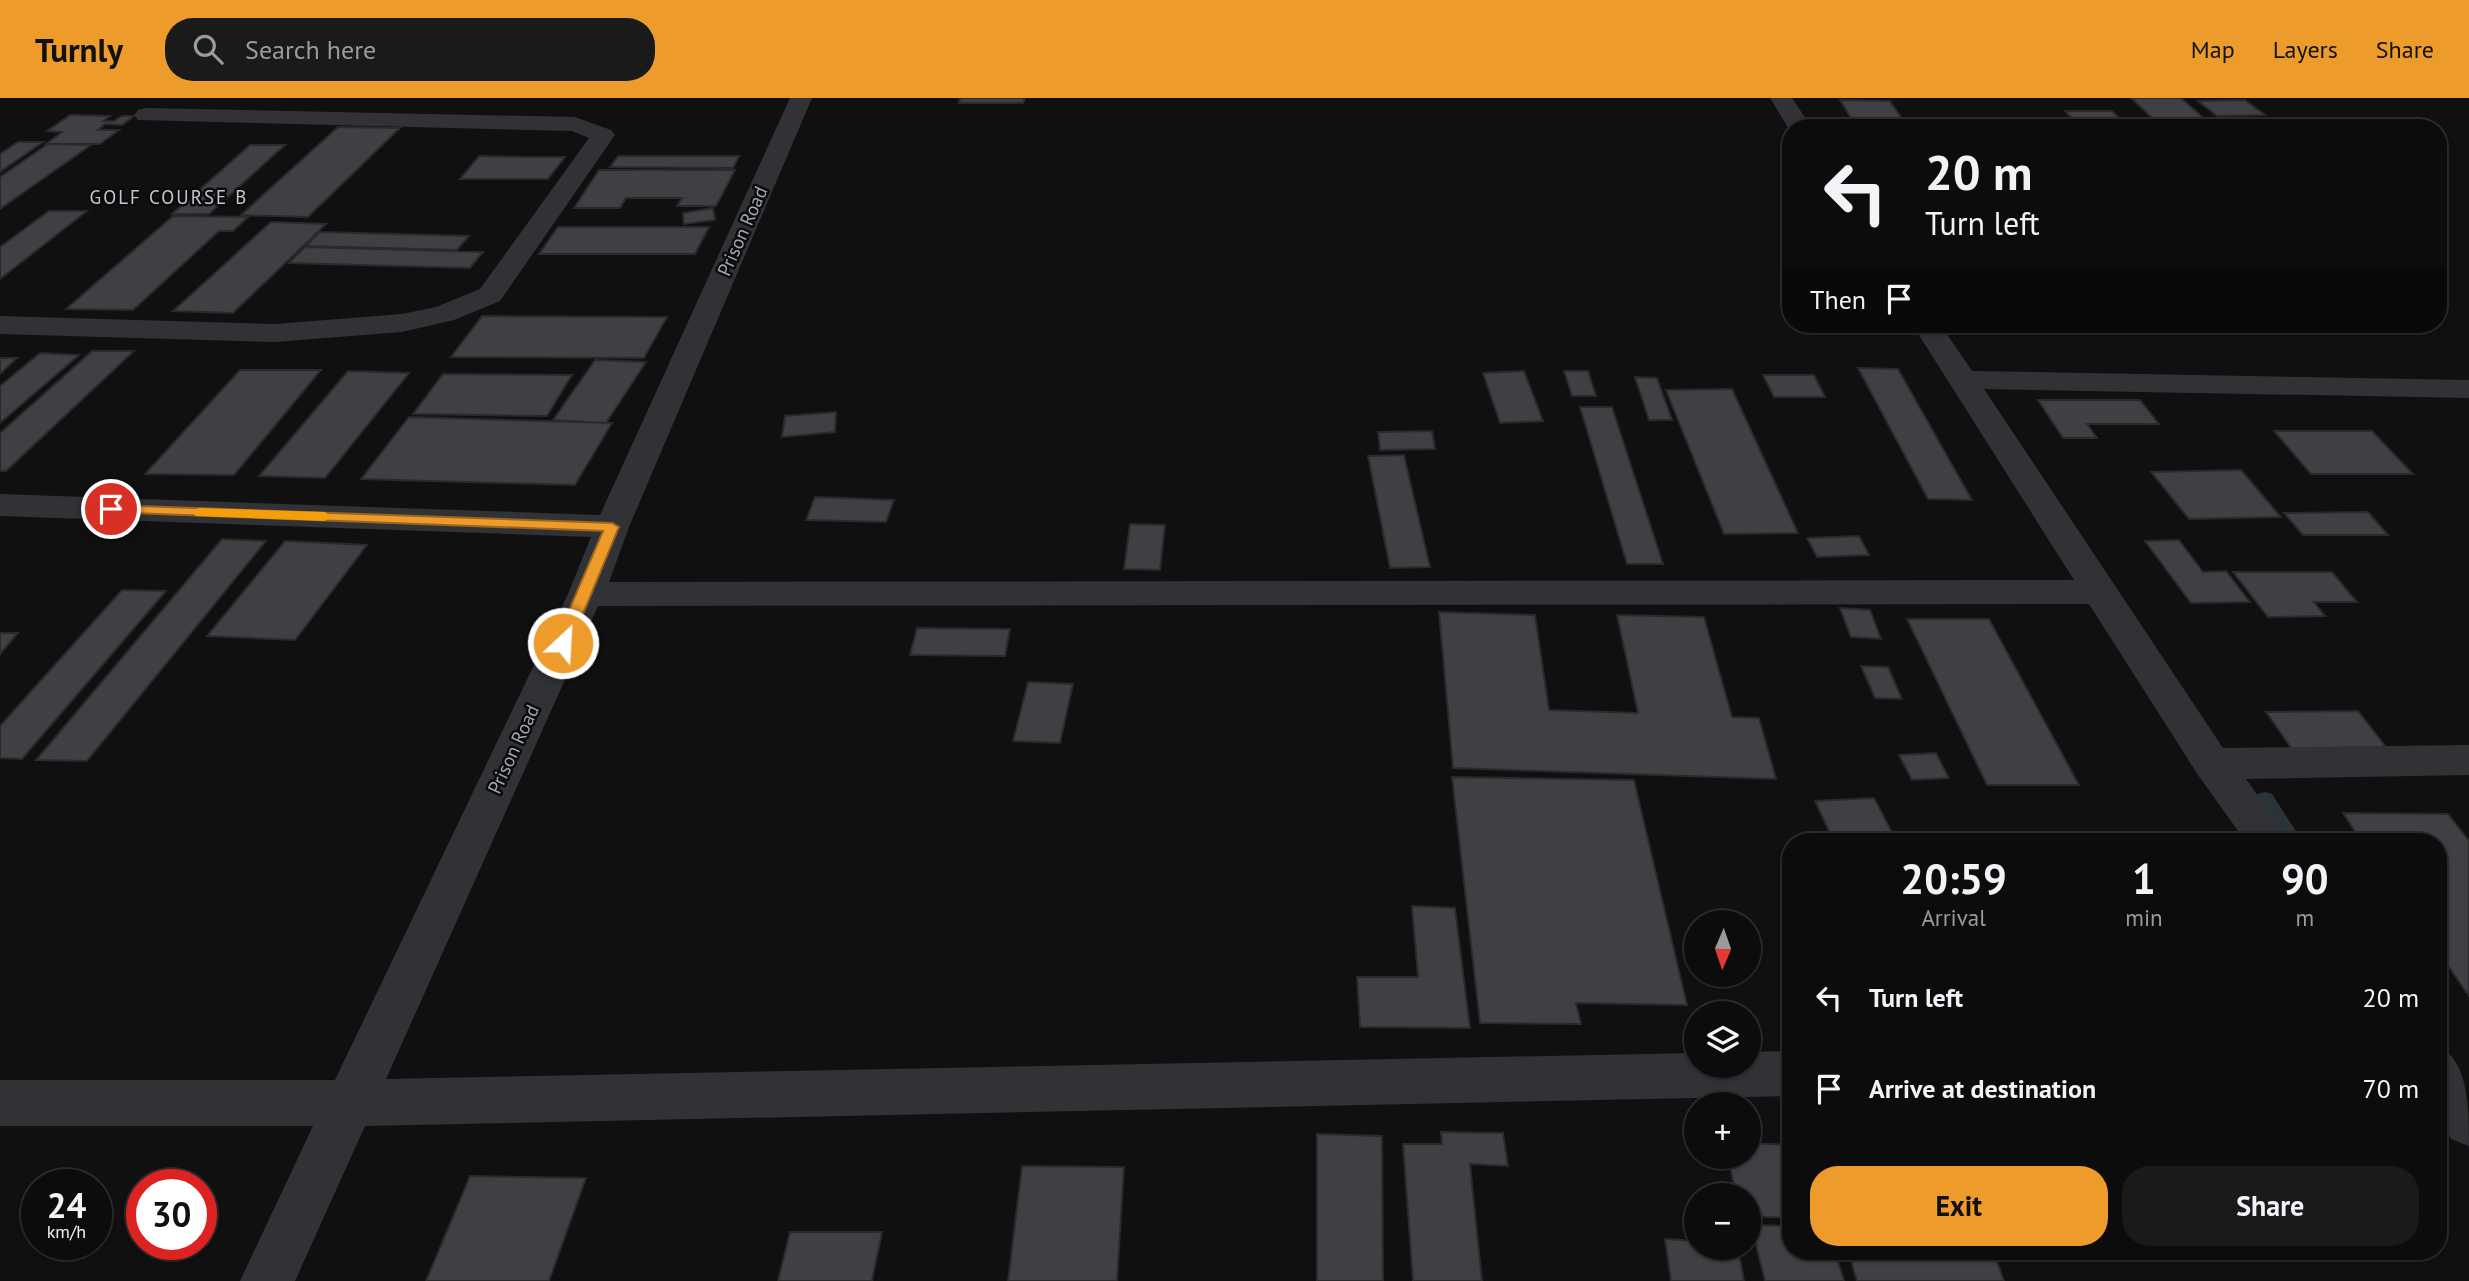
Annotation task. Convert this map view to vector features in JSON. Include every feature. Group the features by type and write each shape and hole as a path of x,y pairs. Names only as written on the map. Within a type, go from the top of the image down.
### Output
{"street":[{"name":"Prison Road","path":"267,1281 347,1103 586,594 612,527 801,98"},
{"path":"1781,98 1794,119"},
{"path":"0,325 275,333 402,323 444,314 490,295 603,135 575,124 146,115"},
{"path":"1932,333 2212,764 2263,833"},
{"path":"1962,380 2469,389"},
{"path":"0,505 612,527"},
{"path":"586,594 2100,592"},
{"path":"2212,764 2469,760"},
{"path":"0,1103 347,1103 1782,1074"},
{"path":"2447,1084 2469,1122"}],"building":[{"path":"960,98 1025,98 1023,103 959,103"},
{"path":"2131,98 2181,98 2205,119 2153,119"},
{"path":"1840,100 1890,101 1902,119 1852,119"},
{"path":"2245,100 2265,115 2217,116 2198,101"},
{"path":"2065,111 2112,111 2120,119 2073,119"},
{"path":"70,115 110,116 103,121 134,116 122,125 105,124 98,130 119,130 100,144 46,144 62,132 47,131"},
{"path":"2222,118 2270,119 2223,119"},
{"path":"338,127 400,128 308,217 241,215"},
{"path":"18,142 43,142 0,172 0,154"},
{"path":"48,144 91,145 0,209 0,177"},
{"path":"250,145 285,145 209,214 172,214"},
{"path":"479,156 565,157 548,179 460,179"},
{"path":"618,156 739,156 733,168 610,167"},
{"path":"599,170 735,170 716,206 677,206 682,198 626,198 620,208 574,208"},
{"path":"713,208 715,220 684,224 683,213"},
{"path":"49,211 87,211 0,279 0,247"},
{"path":"173,216 248,217 233,231 219,231 133,310 66,309"},
{"path":"271,222 326,224 233,313 173,311"},
{"path":"558,227 709,227 695,254 539,254"},
{"path":"320,232 469,236 457,250 306,246"},
{"path":"305,247 483,252 470,268 289,263"},
{"path":"482,316 667,317 644,358 451,357"},
{"path":"92,351 134,351 6,471 0,471 0,433"},
{"path":"40,353 79,355 0,423 0,386"},
{"path":"0,358 17,358 0,374"},
{"path":"595,360 646,362 606,423 553,420"},
{"path":"1858,368 1898,369 1972,500 1928,499"},
{"path":"240,370 321,370 234,475 145,474"},
{"path":"348,371 409,373 325,478 259,476"},
{"path":"1524,371 1543,421 1500,423 1483,373"},
{"path":"1564,371 1588,371 1596,396 1572,396"},
{"path":"443,374 572,375 547,416 413,414"},
{"path":"1763,375 1814,375 1825,397 1774,397"},
{"path":"1635,377 1657,378 1672,420 1649,420"},
{"path":"1732,389 1798,533 1724,534 1666,390"},
{"path":"2038,400 2140,400 2159,424 2087,424 2097,438 2063,438"},
{"path":"1580,407 1612,407 1663,564 1627,564"},
{"path":"836,412 835,432 782,437 785,416"},
{"path":"409,417 612,423 575,485 361,479"},
{"path":"1432,431 1435,449 1380,450 1378,432"},
{"path":"2274,431 2372,431 2413,474 2311,474"},
{"path":"1404,455 1430,567 1390,568 1368,456"},
{"path":"2241,470 2281,517 2189,519 2151,472"},
{"path":"815,497 894,500 886,522 806,520"},
{"path":"2368,512 2388,535 2303,535 2284,513"},
{"path":"1130,524 1165,525 1160,570 1124,569"},
{"path":"1859,536 1869,555 1817,557 1807,538"},
{"path":"222,539 266,541 87,761 36,760"},
{"path":"2179,540 2203,572 2226,571 2250,602 2191,603 2145,541"},
{"path":"285,541 367,545 295,640 207,636"},
{"path":"2233,572 2332,572 2357,602 2314,602 2325,616 2268,617"},
{"path":"122,590 166,591 22,759 0,758 0,726"},
{"path":"1840,608 1870,610 1881,639 1851,637"},
{"path":"1439,612 1535,615 1549,710 1638,713 1617,615 1704,617 1732,717 1759,718 1776,779 1453,768"},
{"path":"1907,619 1989,619 2079,785 1987,785"},
{"path":"917,628 1010,629 1005,656 910,655"},
{"path":"0,633 18,633 0,654"},
{"path":"1861,666 1888,667 1902,699 1875,698"},
{"path":"1028,682 1073,684 1060,743 1013,741"},
{"path":"2358,711 2386,747 2292,749 2266,712"},
{"path":"1936,753 1949,778 1912,780 1899,755"},
{"path":"1452,777 1634,780 1686,1001 1684,1005 1576,1003 1581,1024 1480,1023"},
{"path":"1874,798 1892,833 1830,833 1815,801"},
{"path":"2343,813 2448,814 2469,841 2469,996 2447,964 2447,833 2356,833"},
{"path":"1412,906 1455,908 1470,1028 1360,1027 1357,977 1418,977"},
{"path":"1441,1132 1503,1133 1508,1166 1470,1164 1482,1281 1413,1281 1403,1144 1442,1144"},
{"path":"1317,1134 1382,1136 1383,1281 1317,1281"},
{"path":"1761,1144 1782,1145 1782,1218 1761,1217 1761,1183 1733,1183 1731,1169 1761,1169"},
{"path":"1022,1166 1124,1167 1117,1281 1008,1281"},
{"path":"470,1176 586,1178 549,1281 426,1281"},
{"path":"1761,1225 1782,1226 1782,1260 1838,1260 1844,1281 1765,1281 1760,1260"},
{"path":"790,1232 882,1232 872,1281 778,1281"},
{"path":"1665,1239 1684,1240 1684,1260 1740,1260 1744,1281 1671,1281"},
{"path":"1851,1260 1996,1260 2004,1281 1857,1281"}],"waterway":[{"path":"2265,799 2287,833"}],"slow traffic":[{"path":"200,512 325,517"}],"district":[{"name":"GOLF COURSE B","path":"169,197"}],"route":[{"path":"111,509 612,527 586,594 563,643"}]}
